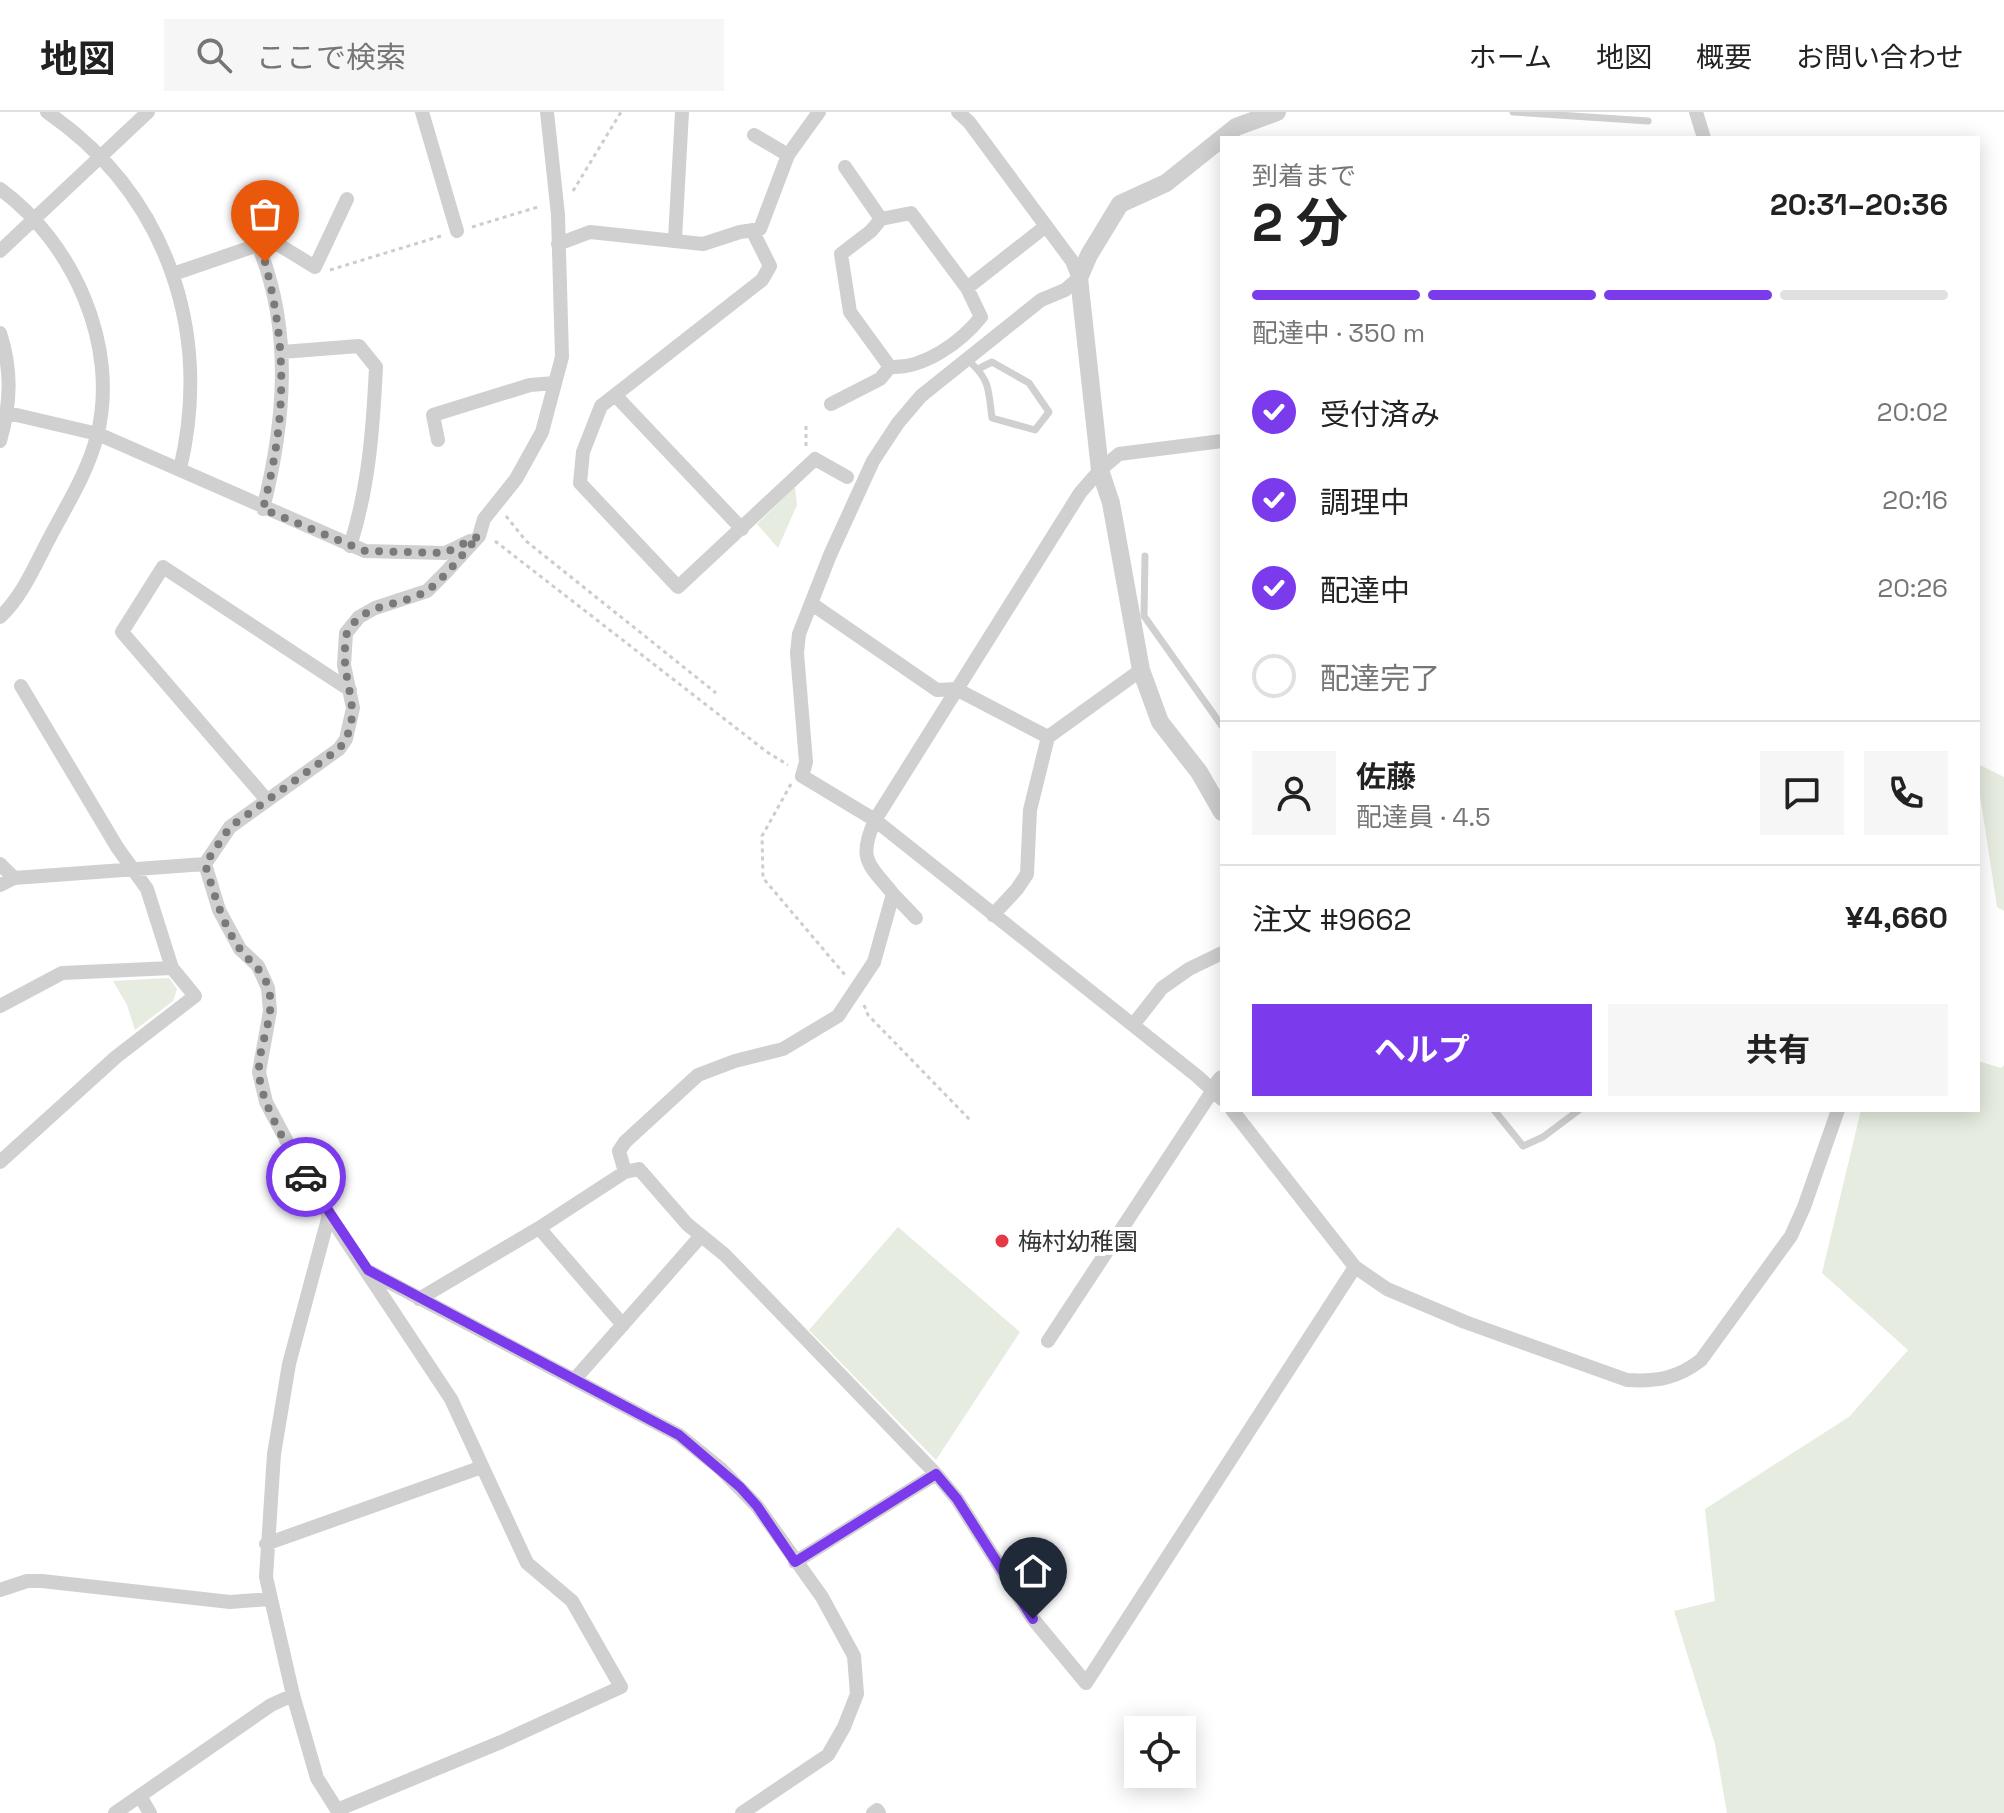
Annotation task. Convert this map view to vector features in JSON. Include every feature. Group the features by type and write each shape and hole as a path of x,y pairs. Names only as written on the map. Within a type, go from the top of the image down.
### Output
{"street":[{"path":"47,112 101,157 125,186 159,238 173,274 187,331 191,372 189,426 180,469"},
{"path":"0,251 148,112"},
{"path":"422,112 457,231"},
{"path":"205,864 230,827 328,757 346,739 353,708 344,665 346,633 359,617 375,608 427,591 479,536 484,519 516,479 542,432 562,357 558,208 547,112"},
{"path":"675,239 682,112"},
{"path":"558,244 590,232 703,244 760,229 788,155 819,112"},
{"path":"958,112 969,122 1072,261 1079,278 1100,470 1111,503 1141,670 1160,722 1199,772 1220,809"},
{"path":"1225,136 1236,127 1277,112"},
{"path":"1696,112 1703,136"},
{"path":"754,135 788,155"},
{"path":"1048,1341 1219,1089 1133,1025 875,820 802,776 806,762 797,653 799,634 830,555 873,461 898,423 921,396 1041,300 1065,290 1079,278 1120,204 1166,183 1220,140"},
{"path":"845,167 881,219"},
{"path":"0,189 34,219 72,271 90,311 101,365 98,434 83,476 3,608"},
{"path":"173,274 258,245 279,245 315,267 347,199"},
{"path":"911,213 967,288 981,317 970,331 951,347 901,368 890,367 850,312 841,254 871,231 881,219 911,213"},
{"path":"967,288 1046,226"},
{"path":"752,230 770,266 762,280 601,406 583,452 580,483 678,587 815,459 847,477"},
{"path":"258,245 273,294 282,352 280,423 263,509"},
{"path":"0,333 9,367 8,413 0,441"},
{"path":"282,352 359,346 376,367 371,447 350,546"},
{"path":"831,404 880,379 890,367"},
{"path":"438,440 433,415 530,385 555,383"},
{"path":"615,395 742,529"},
{"path":"8,413 98,434 263,509 365,551 445,553 479,536"},
{"path":"916,918 867,862 865,842 875,820 1080,493 1119,454 1220,441"},
{"path":"266,799 122,632 163,567 350,690"},
{"path":"812,604 937,690 956,689 1048,737"},
{"path":"993,915 1027,874 1030,810 1048,737 1141,670"},
{"path":"0,1162 116,1057 195,996 172,968 147,889 132,870 21,686"},
{"path":"0,864 7,881 205,864"},
{"path":"205,864 219,910 240,949 258,966 268,988 270,1011 259,1072 266,1102 329,1215 451,1399 527,1563 572,1601 621,1687 338,1812 317,1778 293,1695 266,1577 274,1454 289,1364 329,1215"},
{"path":"625,1172 619,1151 625,1142 698,1075 735,1061 783,1049 838,1016 874,962 893,894"},
{"path":"1133,1025 1162,988 1189,969 1220,954"},
{"path":"0,1006 62,973 172,968"},
{"path":"1234,1112 1355,1267 1387,1289 1439,1312 1627,1380 1650,1382 1682,1374 1701,1360 1791,1236 1837,1112"},
{"path":"419,1299 539,1228 625,1172 639,1169 700,1237 725,1255 936,1474 957,1499 1033,1619 1086,1683 1355,1267"},
{"path":"539,1228 623,1325"},
{"path":"574,1380 700,1237"},
{"path":"368,1270 679,1435 721,1469 757,1506 822,1597 854,1656 857,1694 844,1727 828,1755 742,1813"},
{"path":"266,1544 482,1467"},
{"path":"795,1562 936,1474"},
{"path":"0,1590 27,1581 42,1581 230,1602 270,1599"},
{"path":"115,1813 271,1705 293,1695"},
{"path":"140,1796 150,1813"},
{"path":"873,1813 877,1810 879,1813"}],"lane":[{"path":"1513,112 1612,116 1648,121"},
{"path":"967,358 978,369 985,375 992,418 1035,430 1049,412 1029,383 992,362 978,369"},
{"path":"1145,556 1144,616 1220,723"},
{"path":"1496,1112 1523,1146 1543,1137 1576,1112"}],"path":[{"path":"315,267 327,271 457,231 558,208 621,112"},
{"path":"495,505 526,541 716,693"},
{"path":"479,536 491,538 767,752 787,764"},
{"path":"802,776 791,784 762,836 763,878 857,990 868,1015 972,1122"}],"shaded area":[{"path":"795,487 797,505 778,548 757,524"},
{"path":"1980,765 2004,777 2004,911 1997,907 1980,795"},
{"path":"169,978 177,989 173,1001 135,1030 127,1005 113,981"},
{"path":"1980,1062 2001,1068 2004,1065 2004,1813 1727,1813 1715,1744 1674,1611 1715,1601 1705,1509 1849,1417 1908,1350 1822,1273 1861,1112 1980,1112"},
{"path":"898,1227 1020,1332 936,1460 809,1330"}],"way so far":[{"path":"265,262 279,325 282,408 274,464 263,509 365,551 445,553 479,536 427,591 375,608 359,617 346,633 344,665 353,708 346,739 339,749 230,827 205,864 219,910 240,949 258,966 268,988 270,1011 259,1072 266,1102 306,1177"}],"place":[{"name":"梅村幼稚園","path":"1002,1241"}],"route":[{"path":"306,1177 368,1270 449,1316 679,1435 740,1487 757,1506 795,1562 936,1474 957,1499 1033,1619"}]}
